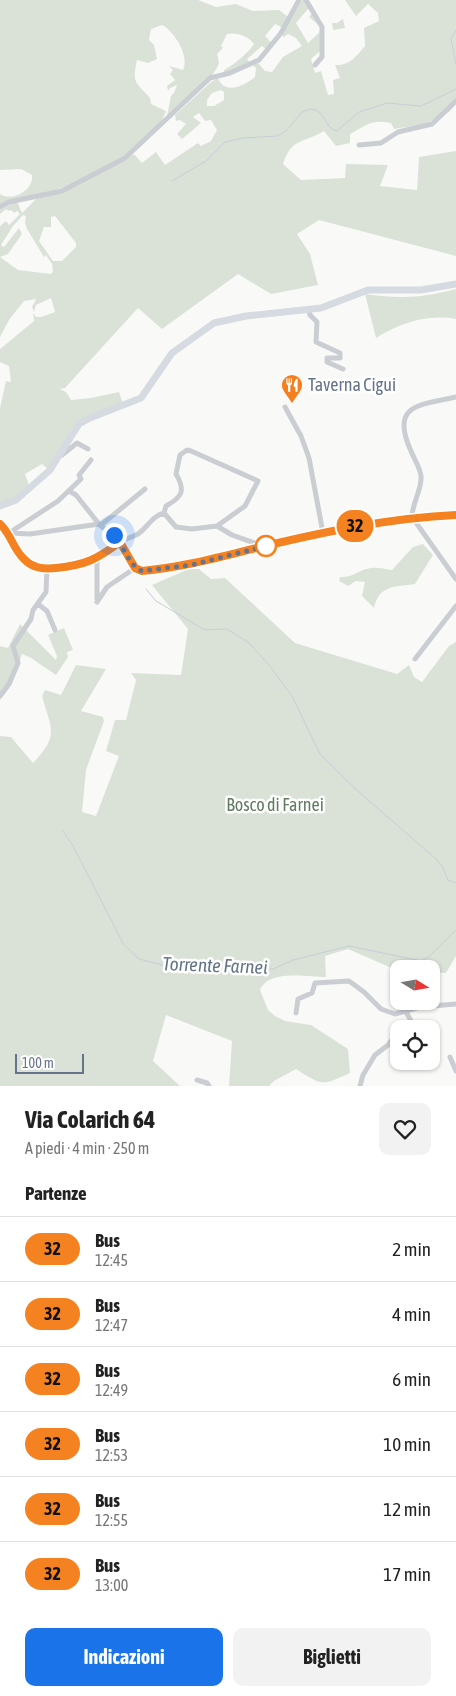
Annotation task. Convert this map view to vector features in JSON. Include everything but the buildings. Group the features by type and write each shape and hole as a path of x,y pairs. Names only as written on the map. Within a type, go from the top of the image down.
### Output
{"street":[{"path":"0,207 9,202 62,191 125,158 210,78 230,73 259,60 281,33 299,0"},
{"path":"306,0 322,27 322,57 315,65"},
{"path":"359,145 381,143 398,132 432,124 456,101"},
{"path":"0,506 16,500 53,470 74,430 90,418 141,398 172,354 214,323 246,316 309,310 328,306 368,290 421,290 456,284"},
{"path":"309,310 310,315 317,322 316,342 340,352 340,358 327,358 327,362 343,369"},
{"path":"412,517 420,488 421,474 404,434 403,418 412,410 456,397"},
{"path":"285,407 306,447 323,533"},
{"path":"62,455 77,443 88,448"},
{"path":"187,450 227,465 258,481 245,506 217,526 180,529 164,513 166,506 180,493 183,485 176,474 180,455 187,450"},
{"path":"9,533 31,520 69,491 81,479 79,475 92,460"},
{"path":"9,533 30,534 100,525 145,489"},
{"path":"69,491 76,495 100,525 120,542 135,568 142,571 177,568 272,544 412,517 456,515"},
{"path":"0,524 9,533 23,559 34,566 47,568 78,566 97,558 120,542 138,534 152,518 164,513"},
{"path":"412,517 456,579"},
{"path":"217,526 232,535 263,546"},
{"path":"97,558 95,569 97,602 107,587 135,568"},
{"path":"0,696 9,684 18,663 12,649 14,642 28,624 33,610 48,588 47,568"},
{"path":"38,604 47,611 55,630"},
{"path":"415,660 456,606"},
{"path":"296,1013 298,999 312,993 315,983 337,983 345,980 364,992 381,1009 395,1014 420,1008 456,1004"},
{"path":"406,1012 410,1020"},
{"path":"360,1086 369,1065 378,1051 390,1042"},
{"path":"450,1057 456,1071"},
{"path":"197,1080 207,1083 209,1086"}],"green space":[{"path":"0,0 198,0 216,7 236,4 253,11 279,10 288,17 283,28 275,24 265,36 272,43 267,50 262,46 247,59 250,63 224,73 224,70 241,58 254,44 242,35 227,34 221,46 223,48 217,54 219,64 214,73 188,99 167,116 171,96 177,85 168,91 167,86 175,80 170,74 173,70 169,66 183,70 185,64 183,51 176,38 167,28 162,25 151,29 149,40 154,45 157,59 148,63 137,60 135,78 138,85 150,98 151,104 166,111 160,123 149,136 119,159 85,178 56,190 20,198 0,206 0,194 11,197 22,193 30,185 32,175 21,169 0,170"},
{"path":"302,0 304,0 321,27 309,17 312,13 308,9 296,23 308,43 322,30 321,50 311,59 315,73 321,71 328,95 334,94 333,80 340,78 335,65 344,64 355,57 365,46 364,28 379,21 378,13 368,4 356,16 345,0 456,0 456,104 449,112 425,124 394,129 391,123 374,122 350,134 350,143 336,146 324,131 294,145 286,155 283,164 301,180 345,178 346,164 388,165 380,186 417,190 419,157 456,151 456,256 319,220 297,234 310,254 318,285 271,294 238,274 162,329 138,308 65,388 60,389 66,392 71,400 119,392 123,404 88,417 48,469 42,464 25,474 29,485 20,495 0,504 0,408 6,381 11,382 9,366 0,362 0,349 34,321 33,313 36,317 41,317 55,312 51,298 36,305 34,312 32,307 36,299 24,301 9,320 0,337 0,257 0,226 6,221 9,225 20,214 17,211 14,213 6,209 0,214 0,210 17,201 22,213 38,197 75,187 134,154 142,163 156,152 165,165 198,143 201,146 211,141 217,130 211,120 205,121 199,113 193,117 201,123 182,139 177,134 186,124 180,120 176,121 175,115 211,82 218,78 225,87 230,88 241,86 255,77 256,68 252,65 258,63 265,71 272,72 283,57 302,46 296,38 288,34 284,37 282,36","holes":["221,90 224,92 224,100 214,106 207,106 207,100 212,93","23,215 26,216 25,223 27,229 44,257 46,255 52,264 53,272 51,274 18,270 0,257 8,254 22,234 19,228 4,247 1,245 13,226","55,216 76,243 76,247 62,261 53,261 39,241 44,227 51,227 51,217"]},
{"path":"343,19 345,28 333,30 332,23 337,23"},
{"path":"456,289 456,319 434,318 414,321 376,338 365,294 411,297"},
{"path":"423,544 433,555 415,584 389,588 376,600 374,608 362,596 365,582 356,581 348,586 339,581 340,577 350,576 366,569 392,570 413,547"},
{"name":"Bosco di Farnei","path":"189,569 199,569 211,579 225,578 295,643 397,674 409,665 414,677 422,682 449,646 456,642 456,956 446,973 440,973 440,960 390,960 390,967 348,949 325,956 326,977 280,977 271,979 260,990 268,1010 275,1016 285,1021 311,1025 348,1049 350,1073 333,1080 327,1082 317,1081 296,1069 274,1081 269,1086 229,1086 232,1041 166,1015 153,1061 180,1086 0,1086 0,736 11,737 33,763 42,753 50,738 50,724 42,696 45,690 61,695 76,665 106,669 81,711 103,717 104,721 86,770 82,812 96,816 119,756 106,751 115,720 126,720 136,680 131,673 181,675 188,629 152,585"},
{"path":"20,624 56,660 57,656 48,635 64,628 73,650 67,652 68,657 56,675 22,654 12,684 0,700 0,646 8,648"}],"waterway":[{"path":"456,30 451,39 456,64"},
{"path":"172,181 206,161 225,142 243,138 277,136 286,131 302,112 310,109 319,112 330,127 337,131 359,112 387,103 421,106 456,89"},
{"path":"146,589 156,601 205,630 227,629 249,643 269,665 292,696 320,754 351,785 436,859 442,866 448,880 456,883"},
{"name":"Torrente Farnei","path":"62,830 72,844 124,945 139,959 162,965 273,969 293,960 349,946 421,961 430,956 456,930"}],"bus line":[{"name":"32","path":"0,524 9,533 23,559 34,566 43,568 78,566 97,558 120,542 135,568 142,571 177,568 263,546 358,526 412,517 456,515"}],"place":[{"name":"Taverna Cigui","path":"292,404"}],"route":[{"path":"114,535 135,568 142,571 177,568 266,546"}]}
